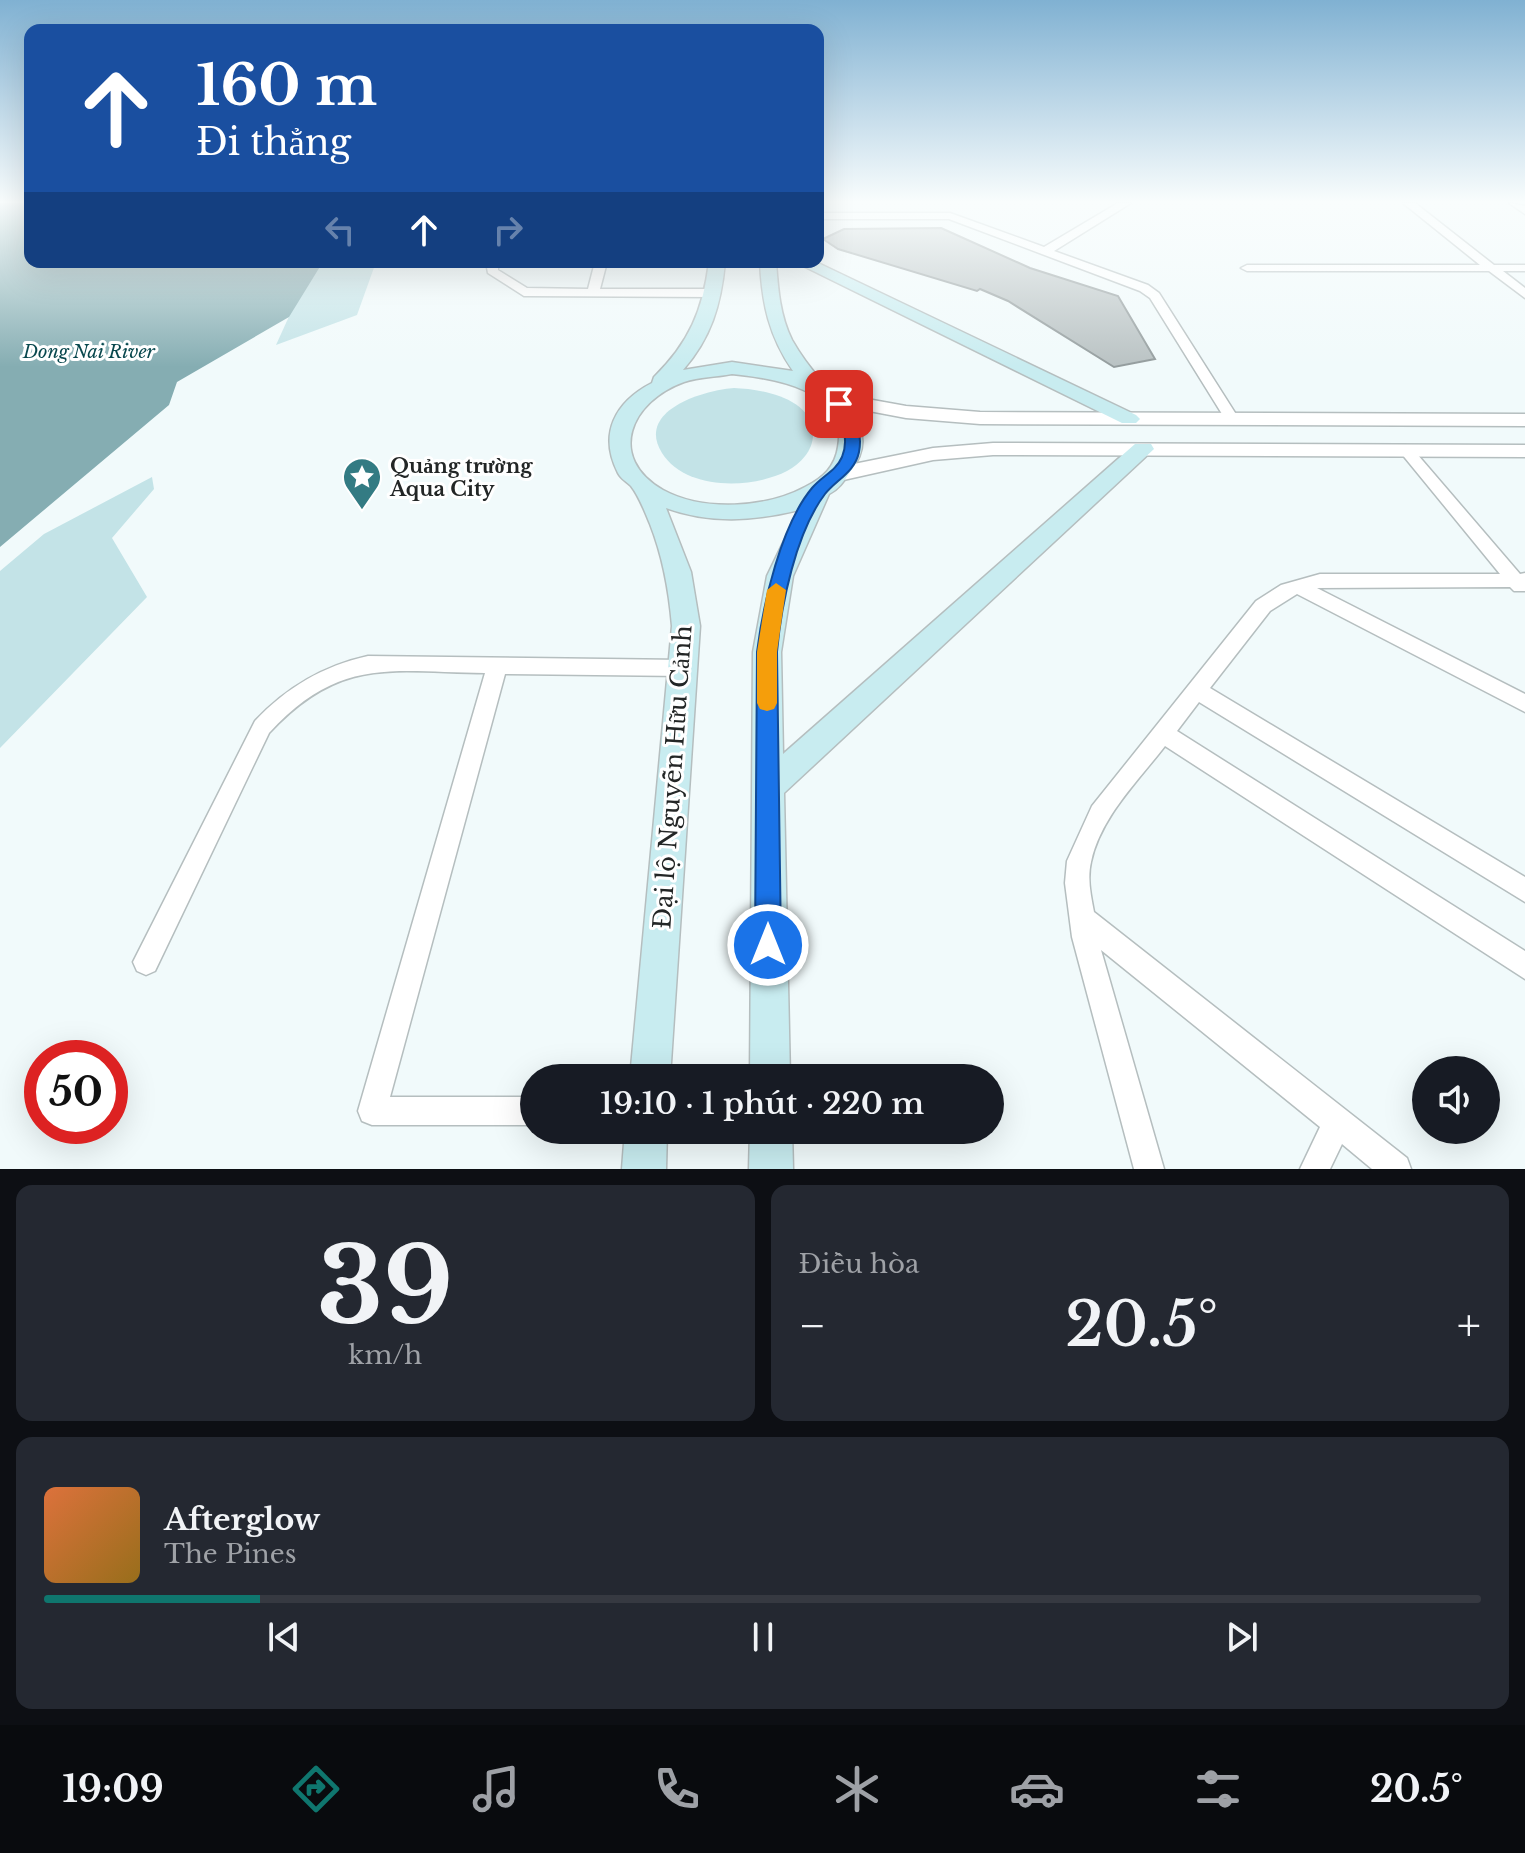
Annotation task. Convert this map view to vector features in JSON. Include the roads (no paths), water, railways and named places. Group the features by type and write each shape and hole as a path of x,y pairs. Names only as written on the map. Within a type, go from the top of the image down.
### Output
{"main road":[{"path":"716,268 711,310 697,340 675,368 628,410 617,435 622,461 642,485 677,503 721,512 768,509 829,482"},
{"path":"769,268 775,324 788,352 814,385"},
{"path":"815,268 1129,419"},
{"path":"652,390 684,375 732,368 780,373 814,385 834,399 848,416 854,435 851,455 829,482 787,557 774,600 767,652 770,1064"},
{"path":"767,788 1143,449"},
{"name":"Đại lộ Nguyễn Hữu Cảnh","path":"642,485 672,543 686,626 651,1064"},
{"path":"644,1169 645,1144"},
{"path":"771,1144 771,1169"}],"street":[{"path":"1062,258 1152,293 1232,419"},
{"path":"1478,258 1525,294"},
{"path":"492,268 524,292 714,293"},
{"path":"593,293 599,268"},
{"path":"1247,268 1525,268"},
{"path":"834,399 906,412 967,417 1525,420"},
{"path":"1406,450 1522,584"},
{"path":"829,482 899,460 966,451 1525,451"},
{"path":"1149,1169 1081,918 1077,883 1086,843 1100,813 1263,606 1297,586 1340,579 1522,584"},
{"path":"1297,586 1522,695"},
{"path":"146,962 262,727 278,709 334,673 368,664 683,668"},
{"path":"497,666 372,1111 520,1111"},
{"path":"1197,691 1525,890"},
{"path":"1163,734 1525,966"},
{"path":"1081,918 1396,1169"},
{"path":"1315,1169 1337,1122"}],"water":[{"name":"Dong Nai River","path":"0,258 24,258 24,268 319,268 289,317 177,382 169,405 0,547"}],"place":[{"name":"Quảng trường Aqua City","path":"362,511"}]}
